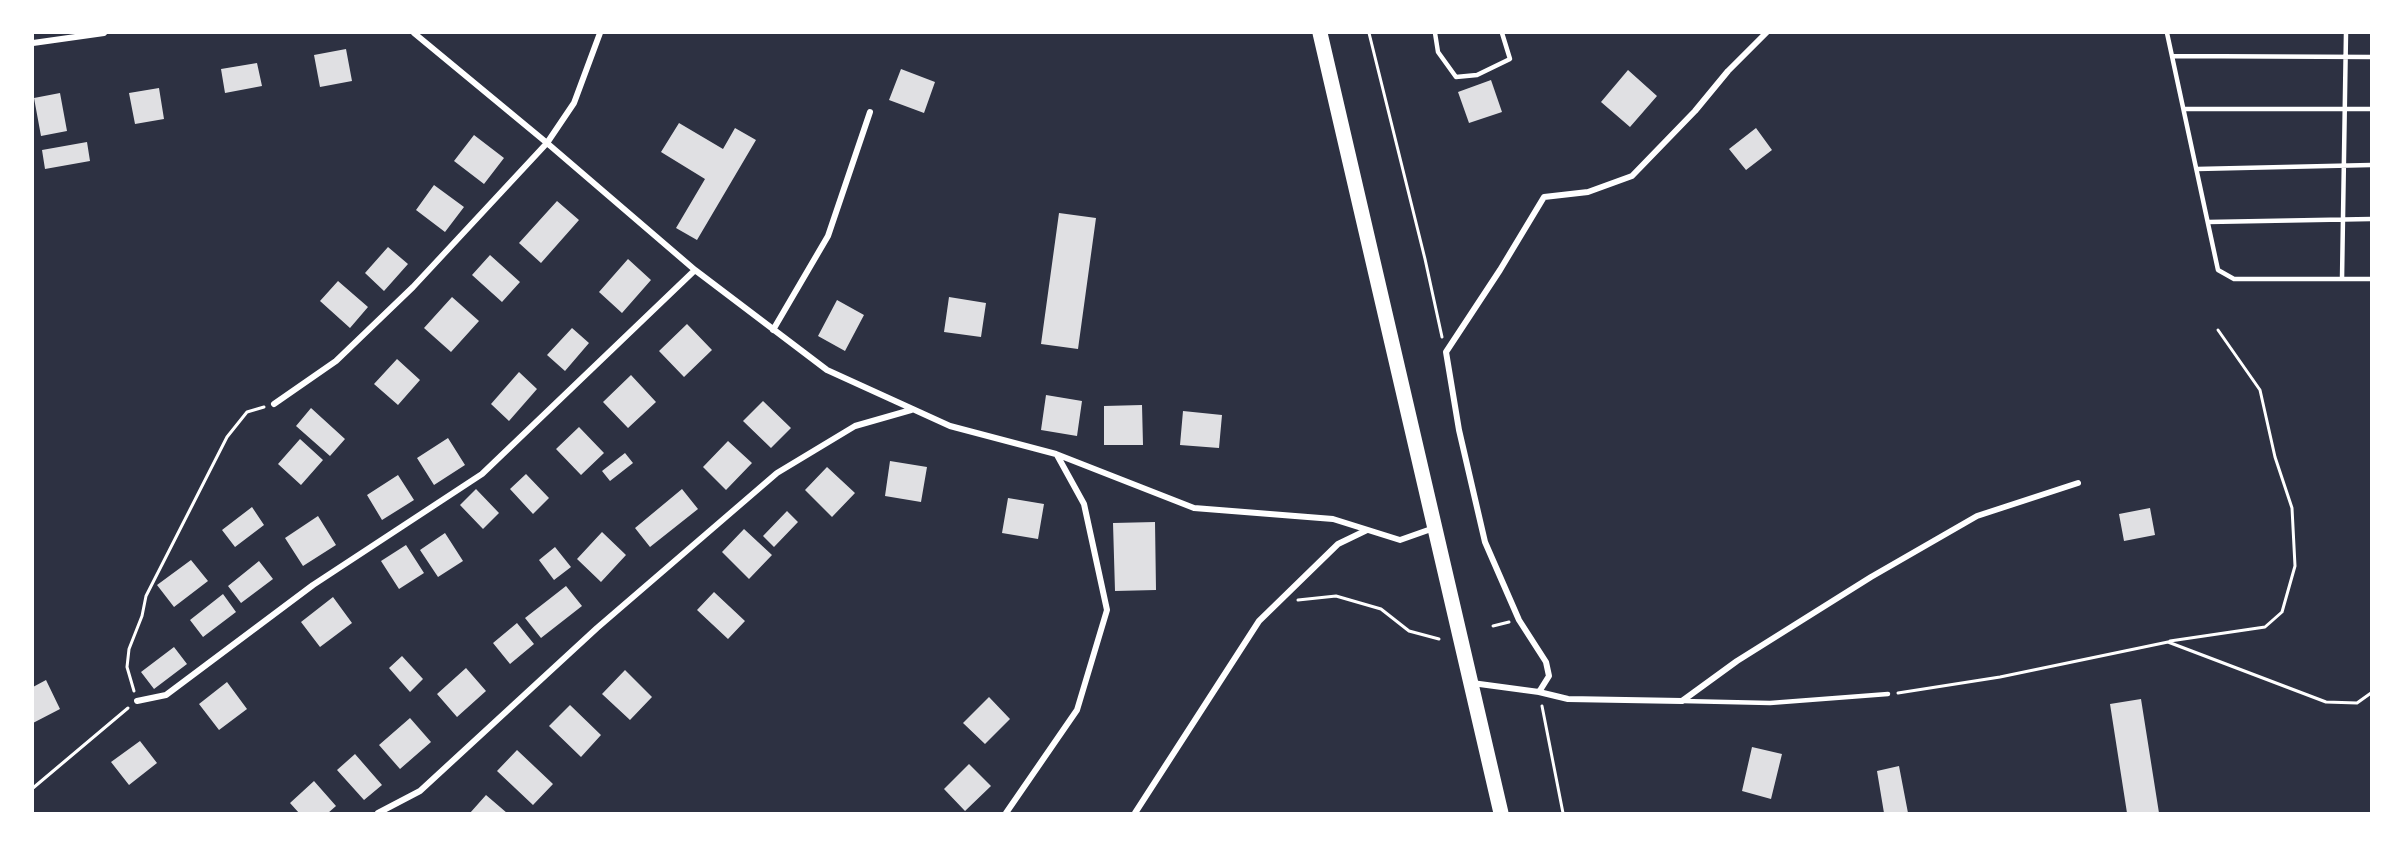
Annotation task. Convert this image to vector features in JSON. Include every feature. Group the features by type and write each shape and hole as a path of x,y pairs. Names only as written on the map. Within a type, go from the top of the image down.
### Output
{"main road":[{"path":"1320,33 1501,813"}],"street":[{"path":"33,43 104,33"},
{"path":"414,33 695,270 827,370 950,426 1056,454 1194,508 1333,519 1400,540 1435,528"},
{"path":"274,404 336,361 404,296 547,143 574,103 600,33"},
{"path":"1539,692 1549,676 1546,662 1519,620 1485,542 1459,430 1446,352 1500,270 1544,196 1588,192 1632,176 1766,33"},
{"path":"773,330 828,236 870,112"},
{"path":"137,701 166,695 313,585 482,474 695,270"},
{"path":"378,813 420,791 597,628 777,474 855,426 911,410"},
{"path":"1006,813 1077,710 1107,610 1084,504 1056,454"},
{"path":"1471,683 1539,692 1568,699 1682,701 1737,662 1843,595 1977,516 2078,483"},
{"path":"1135,813 1259,621 1338,544 1367,530"}],"lane":[{"path":"1435,33 1438,52 1456,77 1477,75 1510,59 1502,33"},
{"path":"2167,33 2218,270 2234,279 2371,279"},
{"path":"2342,279 2346,33"},
{"path":"2172,56 2371,57"},
{"path":"2184,109 2371,109"},
{"path":"2197,169 2371,165"},
{"path":"2208,222 2371,219"},
{"path":"1682,701 1770,703 1888,694"}],"path":[{"path":"1369,33 1446,352"},
{"path":"1888,694 2000,677 2168,642 2265,627 2282,612 2295,566 2292,508 2275,457 2260,390 2218,330"},
{"path":"33,788 137,701 127,667 129,649 142,616 146,596 227,437 248,412 274,404"},
{"path":"1275,605 1336,596 1381,609 1409,631 1439,639"},
{"path":"2168,642 2326,702 2357,703 2371,693"},
{"path":"1539,692 1563,813"}],"building":[{"path":"346,49 352,81 320,87 314,55"},
{"path":"257,63 262,86 225,93 221,69"},
{"path":"901,69 935,82 924,113 889,100"},
{"path":"1628,70 1657,96 1630,127 1601,102"},
{"path":"1491,80 1502,112 1469,123 1458,92"},
{"path":"159,88 164,119 135,124 129,93"},
{"path":"60,93 67,131 41,136 34,98"},
{"path":"679,123 723,149 735,128 756,140 697,240 676,228 705,179 661,152"},
{"path":"1756,128 1772,150 1746,170 1729,149"},
{"path":"474,135 504,158 484,184 454,161"},
{"path":"87,142 90,161 45,169 42,150"},
{"path":"434,185 464,207 445,232 416,210"},
{"path":"557,201 579,220 541,263 519,243"},
{"path":"1059,213 1096,218 1078,349 1041,344"},
{"path":"388,247 408,264 384,291 365,273"},
{"path":"490,255 520,282 502,302 472,275"},
{"path":"628,259 651,280 622,313 599,292"},
{"path":"338,281 368,307 350,328 320,301"},
{"path":"452,297 479,321 451,352 424,328"},
{"path":"949,297 986,303 981,337 944,332"},
{"path":"837,300 864,315 845,351 818,336"},
{"path":"687,324 712,350 684,377 659,351"},
{"path":"572,328 589,343 565,371 547,355"},
{"path":"397,359 420,380 398,405 374,384"},
{"path":"519,372 537,389 509,421 491,404"},
{"path":"631,375 656,402 628,428 603,402"},
{"path":"1046,395 1082,401 1077,436 1041,430"},
{"path":"763,401 791,428 771,448 743,421"},
{"path":"1142,405 1143,445 1104,445 1104,406"},
{"path":"311,408 345,439 330,456 296,426"},
{"path":"1183,411 1222,415 1219,448 1180,445"},
{"path":"579,427 604,453 581,475 556,449"},
{"path":"448,438 465,465 434,485 417,458"},
{"path":"300,439 323,460 301,485 278,464"},
{"path":"728,441 752,463 726,490 703,467"},
{"path":"625,453 633,463 610,481 602,471"},
{"path":"890,461 927,467 921,502 885,496"},
{"path":"827,467 855,493 832,517 805,490"},
{"path":"526,474 549,498 533,514 510,489"},
{"path":"398,475 414,500 382,520 367,495"},
{"path":"476,489 499,513 483,529 460,505"},
{"path":"682,489 698,509 650,547 635,528"},
{"path":"1008,498 1044,504 1038,539 1002,533"},
{"path":"252,507 264,525 235,547 222,530"},
{"path":"2150,508 2155,535 2124,541 2119,514"},
{"path":"787,511 798,522 774,547 763,536"},
{"path":"318,516 336,545 303,566 285,538"},
{"path":"1155,522 1156,590 1115,591 1113,523"},
{"path":"744,529 772,555 749,579 722,552"},
{"path":"602,532 626,555 601,582 577,559"},
{"path":"445,533 463,561 438,577 420,550"},
{"path":"406,545 424,573 399,589 381,561"},
{"path":"555,547 571,567 554,580 539,560"},
{"path":"191,560 208,581 174,607 157,585"},
{"path":"259,561 273,579 241,603 228,586"},
{"path":"566,586 582,606 541,638 525,618"},
{"path":"714,592 745,621 728,639 697,610"},
{"path":"223,594 236,612 203,637 190,620"},
{"path":"333,597 352,623 320,647 301,622"},
{"path":"517,623 534,644 510,664 493,643"},
{"path":"174,647 187,664 154,689 141,672"},
{"path":"402,656 423,679 410,692 389,668"},
{"path":"466,668 486,691 457,717 437,694"},
{"path":"625,670 652,697 630,720 602,694"},
{"path":"46,680 60,709 33,723 33,687"},
{"path":"227,682 247,709 219,730 199,704"},
{"path":"989,697 1010,719 985,744 963,723"},
{"path":"2141,699 2159,813 2127,813 2110,704"},
{"path":"570,705 601,735 581,757 549,726"},
{"path":"410,718 431,742 400,769 379,745"},
{"path":"140,741 157,763 129,785 111,762"},
{"path":"1752,747 1782,754 1771,799 1742,791"},
{"path":"517,750 553,784 533,805 497,771"},
{"path":"355,754 382,785 364,800 337,770"},
{"path":"969,764 991,786 965,811 944,789"},
{"path":"1899,766 1908,813 1884,813 1877,771"},
{"path":"314,781 336,806 328,813 299,813 290,803"},
{"path":"486,795 507,813 470,813"}]}
